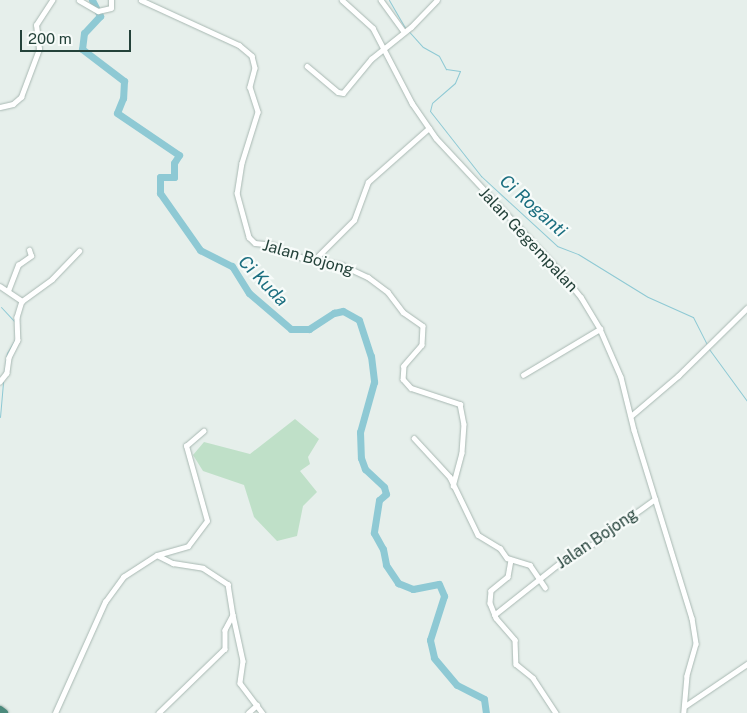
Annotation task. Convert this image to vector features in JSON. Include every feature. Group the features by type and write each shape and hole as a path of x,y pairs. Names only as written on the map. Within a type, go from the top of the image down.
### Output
{"highway":[{"path":"0,710 4,713"}],"street":[{"path":"0,107 12,104 21,97 39,49 36,25 52,0"},
{"path":"79,0 98,11 108,9 111,0"},
{"name":"Jalan Bojong","path":"141,0 239,45 252,56 255,68 250,87 258,112 242,163 237,193 245,228 254,243 273,245 300,257 342,265 368,277 388,292 403,312 423,326 422,345 404,366 403,379 416,390 460,404 464,424 462,453 453,486"},
{"name":"Jalan Gegempalan","path":"342,0 373,28 412,104 429,128 473,180 559,270 581,297 600,329 621,377 697,642 687,676 684,713"},
{"path":"381,0 405,31"},
{"path":"307,66 342,93 384,48 411,27 437,0"},
{"path":"315,259 354,220 368,182 429,128"},
{"path":"8,291 18,265 32,256 29,250"},
{"path":"2,381 19,334 17,317 22,301 52,279 79,251"},
{"path":"0,286 22,301"},
{"path":"631,416 747,308"},
{"path":"523,376 600,329"},
{"path":"55,713 105,602 123,577 156,555 188,546 207,521 186,446 203,431"},
{"name":"Jalan Bojong","path":"414,438 445,471 478,535 500,548 511,560 530,565 545,587"},
{"name":"Jalan Bojong","path":"494,615 539,579 655,499"},
{"path":"156,555 173,563 204,568 226,582 230,589 233,615 244,661 240,682 263,713"},
{"path":"511,560 508,577 489,593 494,615 515,640 516,664 533,678 556,713"},
{"path":"160,713 225,649 225,630 233,615"},
{"path":"685,706 747,664"},
{"path":"248,713 257,705"}],"green space":[{"path":"295,419 319,439 308,457 310,464 300,471 317,492 303,506 297,536 277,541 254,517 244,485 203,471 193,455 204,442 250,454"}],"waterway":[{"name":"Ci Kuda","path":"92,0 100,16 84,33 82,49 124,81 123,98 117,113 179,155 174,163 174,177 160,177 160,193 200,250 232,266 249,293 291,329 309,329 334,313 343,311 359,320 371,356 374,382 360,432 361,458 365,469 384,487 386,494 379,500 374,533 383,549 386,565 398,583 413,589 439,584 444,596 430,640 434,658 457,685 484,699 486,713"},
{"name":"Ci Roganti","path":"389,0 404,26 423,47 439,56 446,69 460,71 455,83 432,103 430,111 481,176 557,246 578,254 648,297 693,317 707,345"},
{"path":"1,307 15,322"},
{"path":"4,374 7,353 16,338"},
{"name":"Ci Roganti","path":"709,349 747,401"},
{"path":"0,417 3,381"}]}
